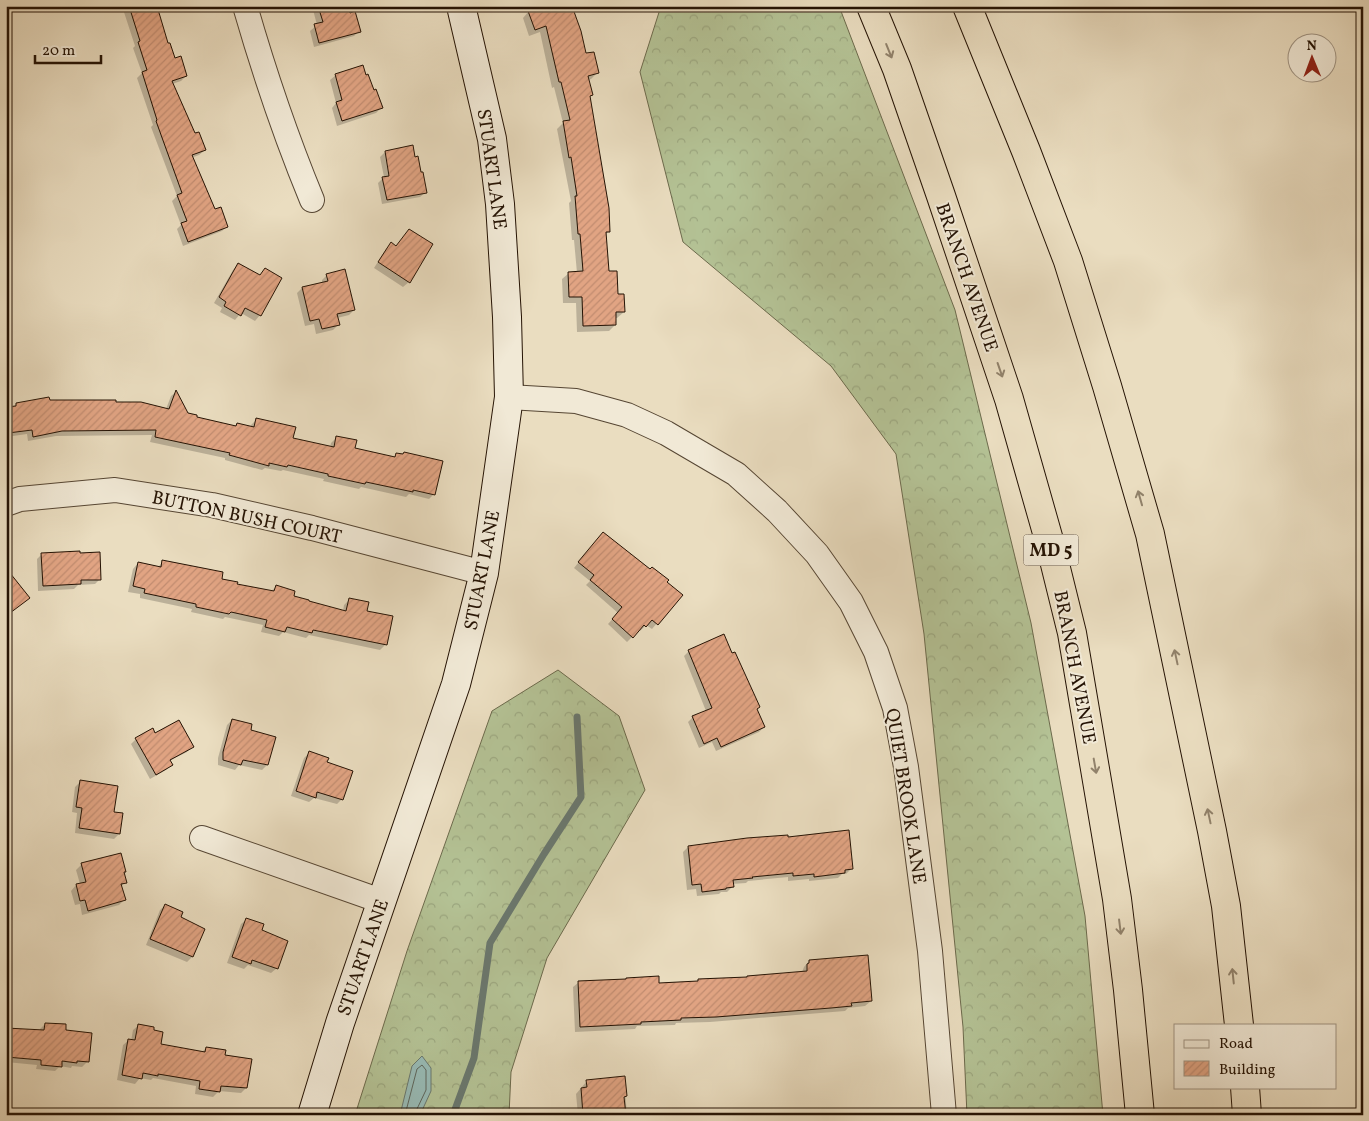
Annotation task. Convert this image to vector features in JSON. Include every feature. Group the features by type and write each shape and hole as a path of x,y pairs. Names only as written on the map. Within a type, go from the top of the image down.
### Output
{"highway":[{"name":"BRANCH AVENUE","path":"871,6 897,69 1009,398 1049,540 1069,623 1117,898 1140,1115"},
{"path":"967,6 1068,261 1150,534 1226,906 1239,1024"},
{"path":"1245,1088 1247,1115"}],"street":[{"path":"245,6 280,118 312,200"},
{"name":"STUART LANE","path":"312,1115 340,1023 456,684 484,573 509,396 507,317 500,204 494,148 461,6"},
{"name":"QUIET BROOK LANE","path":"509,396 576,400 627,415 666,433 736,474 777,511 816,554 851,602 876,652 895,708 904,757 930,951 944,1115"},
{"name":"BUTTON BUSH COURT","path":"6,504 20,499 114,490 230,509 312,528 484,573"},
{"path":"202,838 381,901"}],"green space":[{"path":"661,6 839,6 955,310 1031,623 1085,916 1103,1115 967,1115 963,1027 924,634 896,454 831,366 683,242 640,72"},
{"path":"558,670 619,716 645,790 547,958 511,1072 509,1115 355,1115 407,951 492,711"}],"water":[{"path":"422,1056 431,1068 431,1091 420,1115 400,1115 412,1066"}],"building":[{"path":"129,6 157,6 168,43 170,43 175,58 181,56 187,76 172,81 195,133 199,132 206,150 192,155 215,209 221,207 228,227 188,242 181,223 187,221 177,195 182,193 156,121 142,72 147,70"},
{"path":"318,6 348,6 350,13 355,11 361,32 319,43 314,24 323,22"},
{"path":"542,6 572,6 586,53 594,52 599,73 588,76 593,95 590,96 609,208 610,232 606,232 609,271 617,271 618,294 624,294 625,312 616,312 616,325 583,326 582,297 569,297 568,272 583,271 580,234 578,234 575,196 577,196 563,121 570,120 546,26 535,30 528,11"},
{"path":"363,65 374,90 376,89 383,108 342,121 336,102 342,100 335,74"},
{"path":"413,145 415,157 418,156 421,172 423,172 427,193 387,200 382,177 389,176 385,151"},
{"path":"409,229 433,244 410,283 378,262 391,242 396,246"},
{"path":"238,263 260,275 265,268 282,278 261,316 245,308 241,316 224,306 226,302 219,297"},
{"path":"345,269 355,310 337,314 340,325 322,329 319,319 310,321 302,287 328,281 326,274"},
{"path":"176,390 188,413 197,415 197,417 236,426 237,423 254,427 256,418 296,427 293,438 334,447 336,436 357,440 355,448 395,457 396,453 403,454 404,452 443,461 435,495 366,482 365,484 288,465 287,467 269,463 269,466 229,455 230,453 155,437 156,430 62,431 33,437 32,430 8,433 6,407 16,406 16,403 49,397 50,400 141,402 169,409"},
{"path":"603,532 650,569 652,567 669,580 667,582 683,595 658,625 652,620 646,627 644,625 633,638 612,619 622,607 590,580 594,575 578,562"},
{"path":"80,551 80,553 100,552 101,580 81,580 81,584 43,586 41,553"},
{"path":"162,560 223,572 222,579 238,582 237,584 274,591 276,585 295,591 294,596 346,611 349,598 369,602 367,611 393,616 387,645 313,630 312,633 287,627 285,632 265,627 267,620 196,607 196,604 144,593 145,589 133,586 138,562 161,567"},
{"path":"6,568 30,598 6,616"},
{"path":"724,634 732,653 735,652 760,707 757,709 765,727 721,747 717,738 704,744 692,716 712,708 688,650"},
{"path":"232,719 252,724 251,730 276,737 268,765 243,760 241,765 223,760 223,752"},
{"path":"179,720 194,747 170,760 173,765 156,775 135,738 153,728 155,733"},
{"path":"309,751 329,758 327,762 353,771 343,800 317,792 316,798 296,791"},
{"path":"80,780 118,786 114,812 123,813 120,834 79,828 82,808 76,807"},
{"path":"849,830 853,869 845,870 845,873 814,877 814,874 793,876 793,873 752,877 733,880 734,887 702,892 701,884 692,885 688,846 747,838 788,835 788,837"},
{"path":"121,853 127,883 121,884 126,900 88,911 85,900 80,901 76,884 86,882 81,863"},
{"path":"165,904 183,912 181,917 205,929 193,957 150,939"},
{"path":"246,918 264,924 262,930 288,941 278,969 252,960 251,964 232,957"},
{"path":"868,955 872,1001 851,1003 852,1006 681,1018 681,1020 641,1022 641,1024 580,1027 578,981 659,976 659,983 747,977 807,971 809,960"},
{"path":"45,1023 66,1024 66,1030 92,1033 89,1062 62,1061 62,1067 41,1065 41,1060 6,1057 6,1028 44,1030"},
{"path":"138,1024 154,1027 154,1030 163,1032 161,1044 205,1052 206,1047 226,1050 225,1055 252,1059 247,1088 221,1086 220,1092 199,1089 200,1081 158,1074 158,1076 143,1073 142,1079 122,1075 128,1039 135,1040"},
{"path":"625,1076 627,1096 624,1097 626,1115 583,1115 581,1088 587,1087 586,1080"}],"waterway":[{"path":"453,1115 474,1058 490,943 581,797 577,717"}]}
